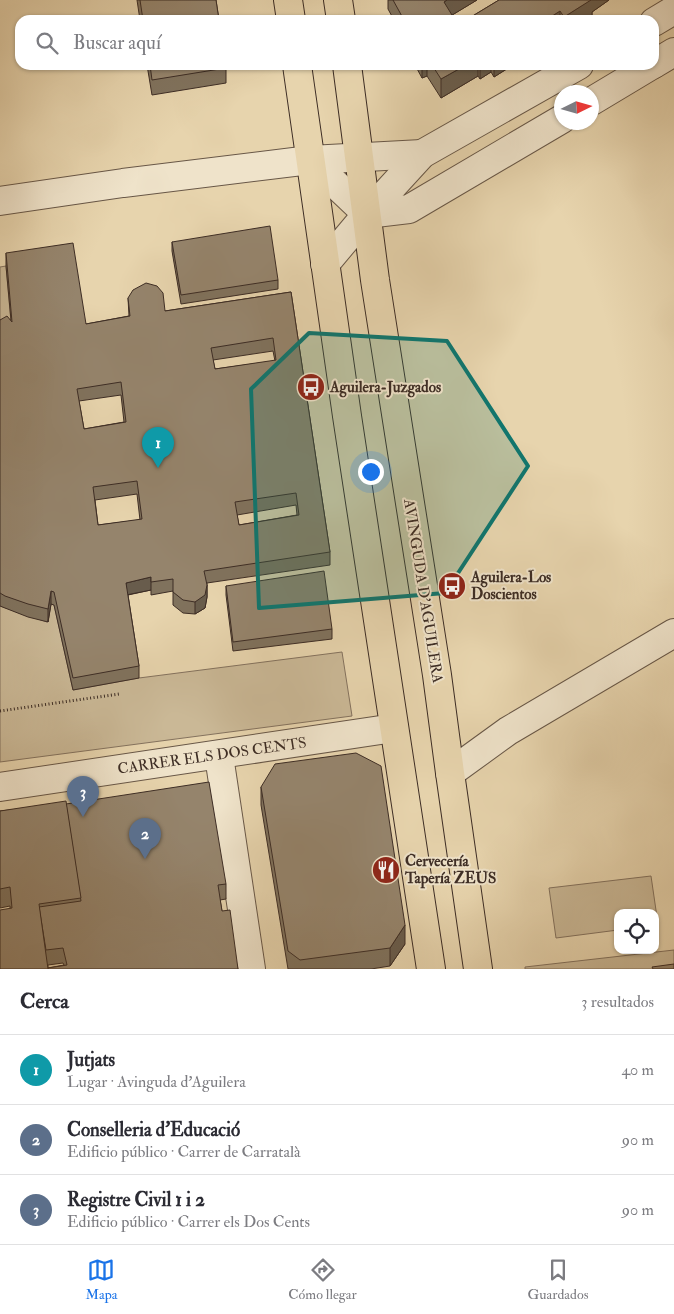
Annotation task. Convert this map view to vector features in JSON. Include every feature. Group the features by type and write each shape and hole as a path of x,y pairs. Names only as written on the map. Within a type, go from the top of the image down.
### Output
{"main road":[{"path":"288,0 290,15"},
{"path":"338,0 340,15"},
{"path":"298,70 431,969"},
{"name":"AVINGUDA D'AGUILERA","path":"348,70 375,280 437,675 478,969"}],"street":[{"path":"659,19 674,10"},
{"path":"659,61 674,52"},
{"path":"325,264 367,214 422,154 570,70"},
{"path":"599,97 643,70"},
{"path":"367,214 409,208 554,124"},
{"path":"0,201 123,183 310,160 422,154"},
{"path":"310,160 367,214"},
{"path":"450,773 508,731 674,633"},
{"name":"CARRER ELS DOS CENTS","path":"0,787 219,756 394,728"},
{"path":"219,756 251,969"}],"path":[{"path":"0,712 119,694"}],"highlighted area":[{"path":"309,333 447,341 528,466 445,593 259,608 251,389"}],"shaded area":[{"path":"6,266 12,334 0,332 0,267"},
{"path":"51,604 54,605 73,690 139,678 342,652 352,716 0,762 0,606 47,622"},
{"path":"651,876 656,909 614,909 614,931 556,938 549,888"},
{"path":"674,950 674,969 525,969 525,967 639,954 659,954 659,952"}],"building":[{"path":"140,0 216,0 218,15 142,15"},
{"path":"393,0 447,0 444,2 452,15 401,15"},
{"path":"499,0 591,0 567,15 563,15 560,11 554,15 474,15"},
{"path":"151,70 214,70 152,80"},
{"path":"435,70 457,70 441,79"},
{"path":"270,226 278,280 181,295 172,242"},
{"path":"73,243 86,324 130,316 128,298 133,290 146,283 157,286 163,293 165,311 291,292 330,552 204,571 207,585 205,595 195,602 183,600 173,592 173,579 151,582 151,577 126,583 139,666 73,678 54,592 51,591 48,609 28,604 0,593 0,320 7,316 12,322 6,253","holes":["273,338 276,360 215,369 211,348","121,382 126,422 84,429 77,389","137,481 142,519 98,525 93,487","296,493 299,515 239,525 235,502"]},
{"path":"324,571 332,629 233,642 226,586"},
{"path":"356,753 381,766 405,925 390,948 300,960 288,951 261,787 275,764"},
{"path":"209,782 226,884 218,885 222,911 230,910 238,969 48,969 67,965 63,948 46,950 39,907 81,901 66,804"},
{"path":"66,801 81,898 39,904 48,969 0,969 0,910 12,908 10,887 0,889 0,811"},
{"path":"674,964 674,969 653,969 652,967"}],"place":[{"name":"Aguilera-Juzgados","path":"311,387"},
{"name":"Jutjats","path":"158,468"},
{"name":"Aguilera-Los Doscientos","path":"452,586"},
{"name":"Registre Civil 1 i 2","path":"83,817"},
{"name":"Conselleria d'Educació","path":"145,859"},
{"name":"Cervecería Tapería ZEUS","path":"386,870"}]}
